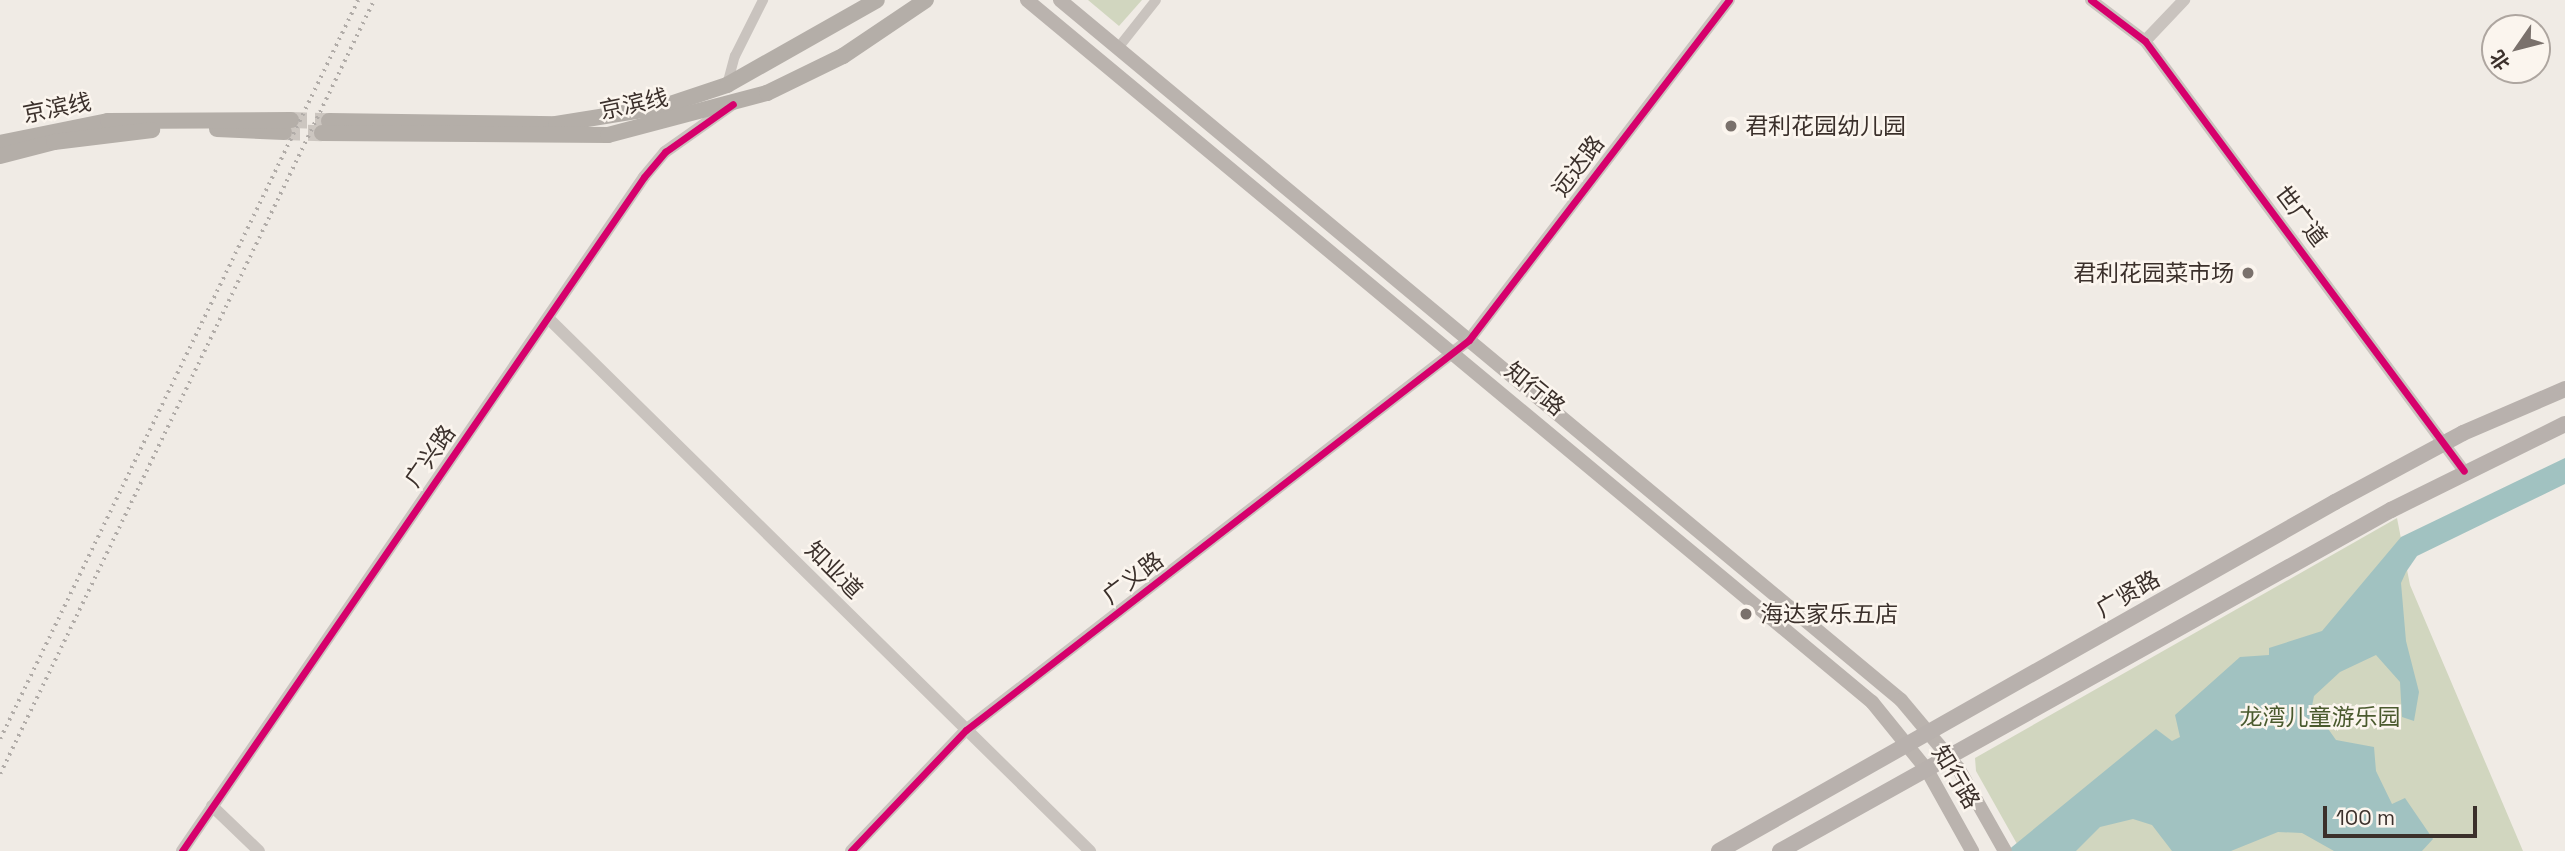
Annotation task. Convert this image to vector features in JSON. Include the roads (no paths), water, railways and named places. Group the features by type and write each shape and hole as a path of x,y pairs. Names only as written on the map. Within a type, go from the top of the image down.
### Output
{"highway":[{"name":"京滨线","path":"877,0 727,85 661,107 556,124 326,127 608,135 733,104 816,71 926,0"},
{"path":"727,85 733,104"},
{"name":"京滨线","path":"0,143 108,121 287,126 139,131 54,142 0,156"}],"main road":[{"name":"知行路","path":"1027,0 1861,693 1909,744 1927,770 1972,851"},
{"name":"知行路","path":"1060,0 1901,700 1949,757 2003,847"},
{"name":"广贤路","path":"1719,851 2445,443 2565,389"},
{"path":"1780,851 2464,471 2565,424"}],"street":[{"path":"727,85 735,56 764,0"},
{"path":"1118,48 1156,0"},
{"name":"远达路","path":"1455,353 1469,340 1729,0"},
{"name":"世广道","path":"2091,0 2145,41 2464,471"},
{"path":"2145,41 2184,0"},
{"name":"广兴路","path":"182,851 549,319 643,177 666,152 733,104"},
{"name":"知业道","path":"549,319 1090,851"},
{"name":"广义路","path":"851,851 966,730 1455,353"},
{"path":"212,806 258,851"}],"water":[{"path":"2565,458 2565,484 2417,556 2406,572 2401,583 2406,641 2419,692 2414,721 2402,717 2400,682 2376,655 2340,672 2314,696 2312,706 2336,740 2374,747 2376,771 2392,804 2405,798 2433,839 2422,851 2334,851 2302,833 2278,832 2231,851 2172,851 2152,825 2133,819 2100,827 2076,851 2007,851 2156,729 2172,741 2180,737 2175,715 2240,657 2269,655 2269,648 2322,631 2401,537"}],"tunnel":[{"path":"291,120 329,121"},
{"path":"284,132 322,133"}],"railway":[{"path":"0,739 358,0"},
{"path":"0,774 374,0"}],"place":[{"name":"君利花园幼儿园","path":"1731,126"},
{"name":"君利花园菜市场","path":"2248,273"},
{"name":"海达家乐五店","path":"1746,614"}],"park label":[{"name":"龙湾儿童游乐园","path":"2320,717"}]}
